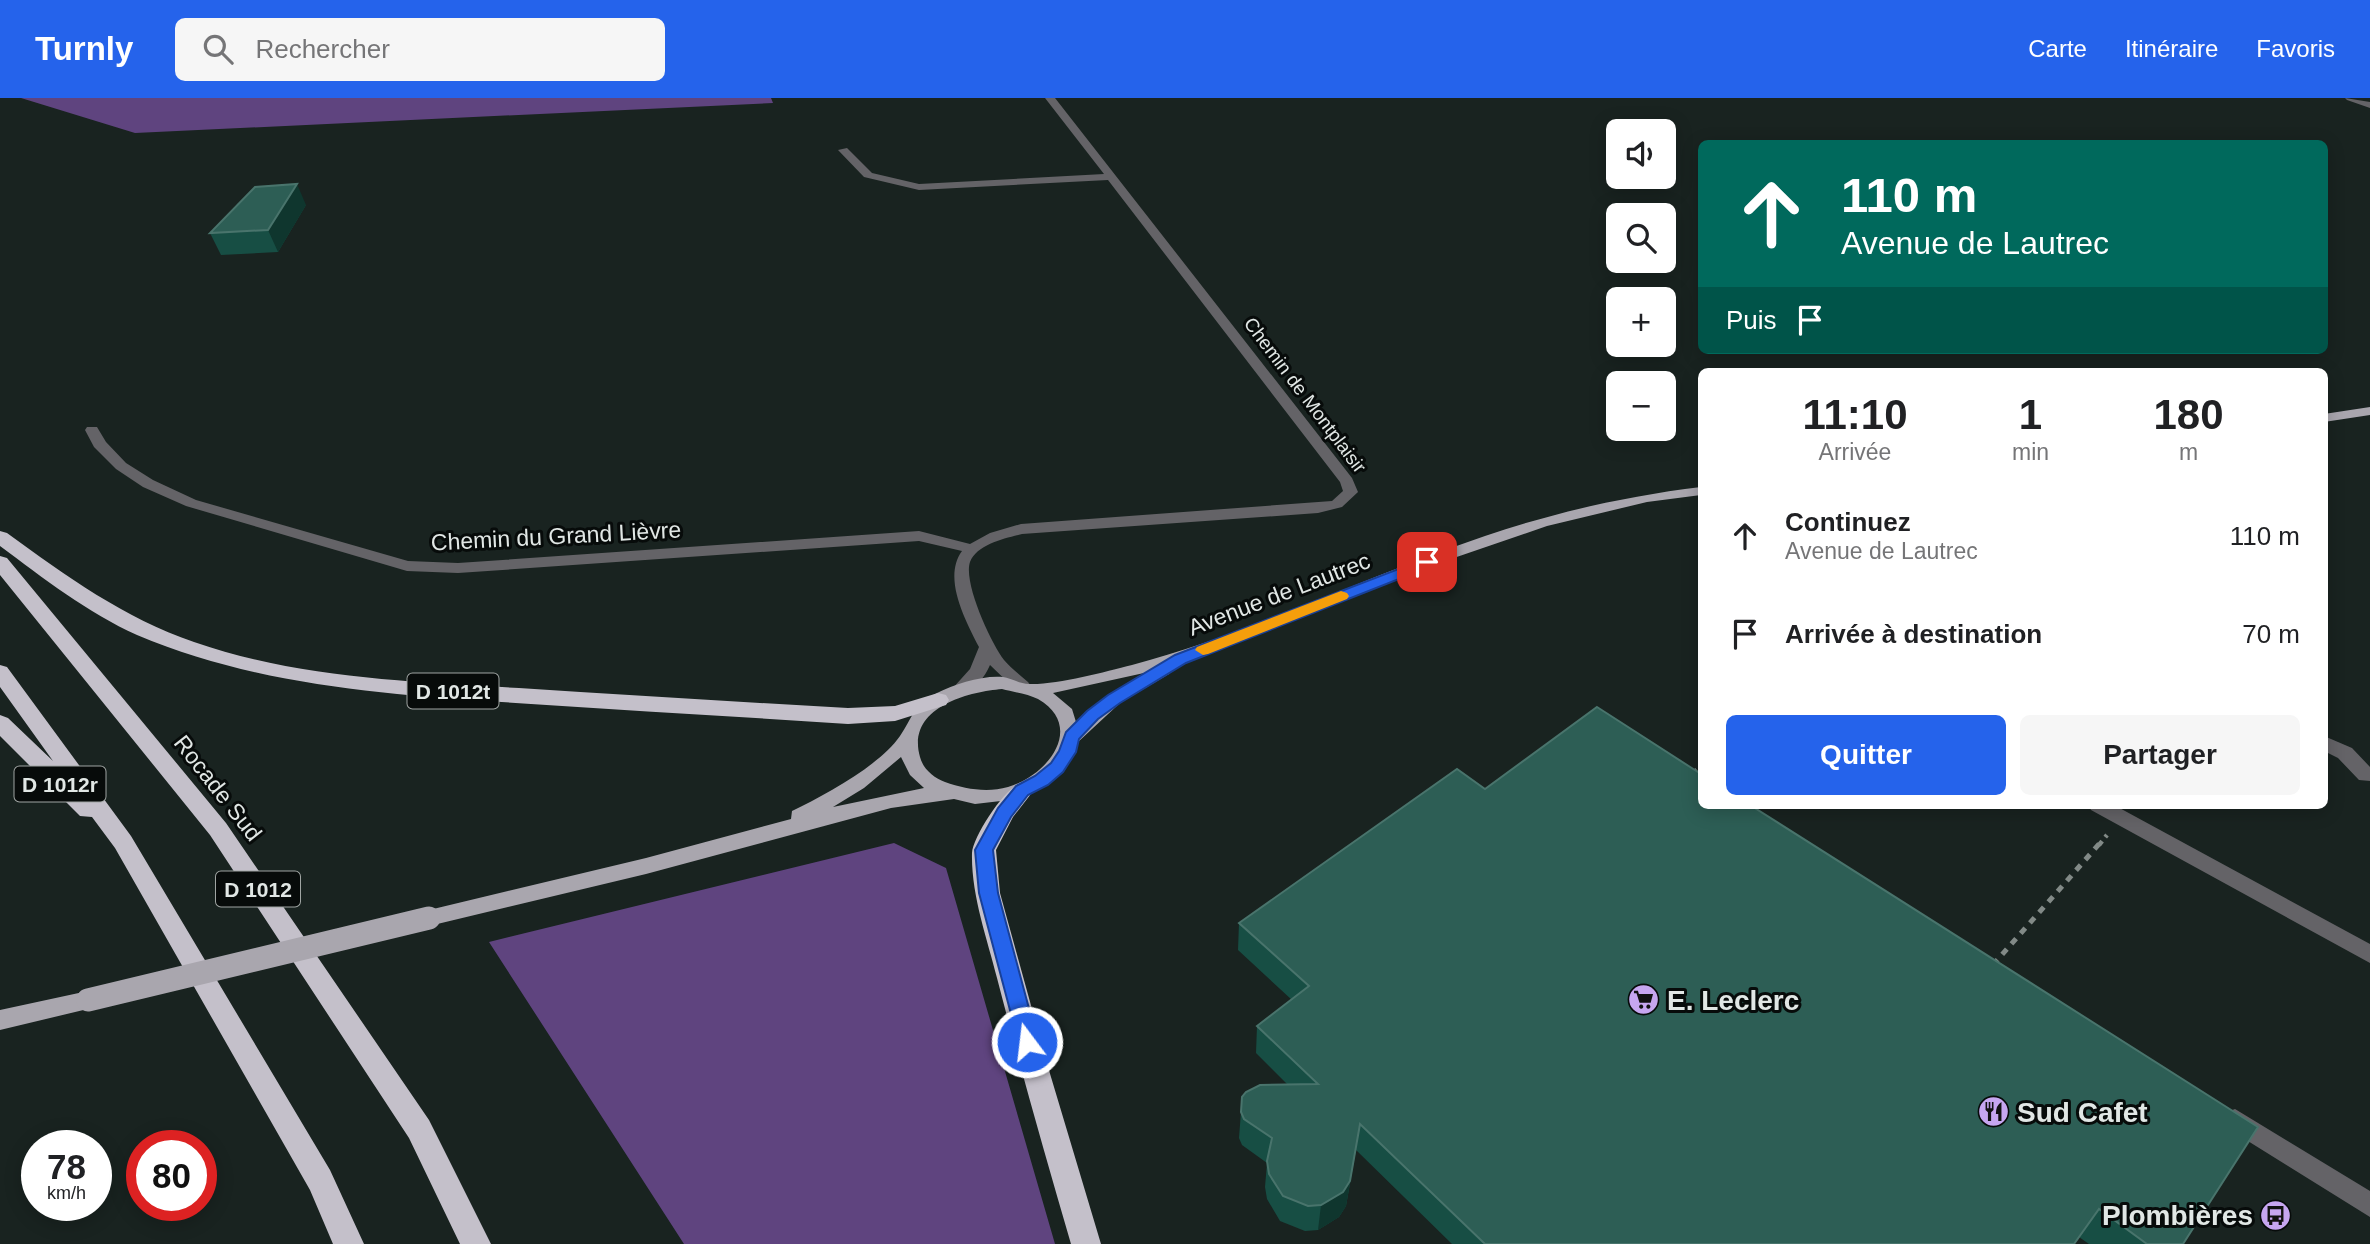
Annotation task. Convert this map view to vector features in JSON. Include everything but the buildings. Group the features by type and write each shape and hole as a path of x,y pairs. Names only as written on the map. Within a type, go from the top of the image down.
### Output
{"highway":[{"name":"D 1012t","path":"0,537 63,582 142,629 206,652 296,675 406,688 849,716 895,713 938,700"},
{"name":"Rocade Sud","path":"0,562 218,828 419,1129 476,1244"},
{"path":"0,671 123,842 320,1180 349,1244"},
{"name":"D 1012r","path":"0,723 40,765 123,842"},
{"path":"1022,790 1004,813 984,850 988,893 1034,1066 1086,1244"}],"main road":[{"path":"2353,412 2370,404"},
{"path":"2328,417 2370,411"},
{"name":"Avenue de Lautrec","path":"1028,687 1087,683 1181,659 1500,534 1646,495 1698,491"},
{"path":"1072,737 1114,699 1181,659"},
{"path":"981,684 1028,687 1050,697 1062,708 1069,722 1072,737 1068,752 1057,767 1042,780 1022,790 998,797 950,793 930,784 916,771 909,755 909,738 914,724 924,711 938,700 961,690 981,684"},
{"path":"761,835 850,789 881,767 909,738"},
{"path":"0,1020 677,858 863,806 914,796 950,793"}],"street":[{"name":"Chemin de Montplaisir","path":"973,549 994,536 1021,529 1318,508 1337,504 1350,492 1347,481 1051,98"},
{"path":"2350,98 2370,105"},
{"path":"843,150 868,175 892,183 919,187 1111,177"},
{"name":"Chemin du Grand Lièvre","path":"92,430 97,444 110,458 158,489 191,502 407,566 458,568 919,536 973,549"},
{"path":"973,549 961,565 961,582 997,663 1028,687"},
{"path":"961,690 978,671 988,647"},
{"path":"2328,745 2344,752 2366,775"},
{"path":"2105,809 2370,954"},
{"path":"2220,1110 2370,1205"}],"path":[{"path":"1691,775 1698,769"},
{"path":"1984,976 2121,818"}],"shaded area":[{"path":"21,98 771,98 773,103 135,133"},
{"path":"894,843 946,868 1055,1244 684,1244 489,942"}],"slow traffic":[{"path":"1203,650 1341,596"}],"place":[{"name":"E. Leclerc","path":"1644,1000"},
{"name":"Sud Cafet","path":"1994,1112"},
{"name":"Plombières","path":"2276,1215"}],"route":[{"path":"1027,1042 988,893 984,850 1004,813 1022,790 1042,780 1057,767 1068,752 1072,737 1092,715 1181,659 1427,562"}]}
